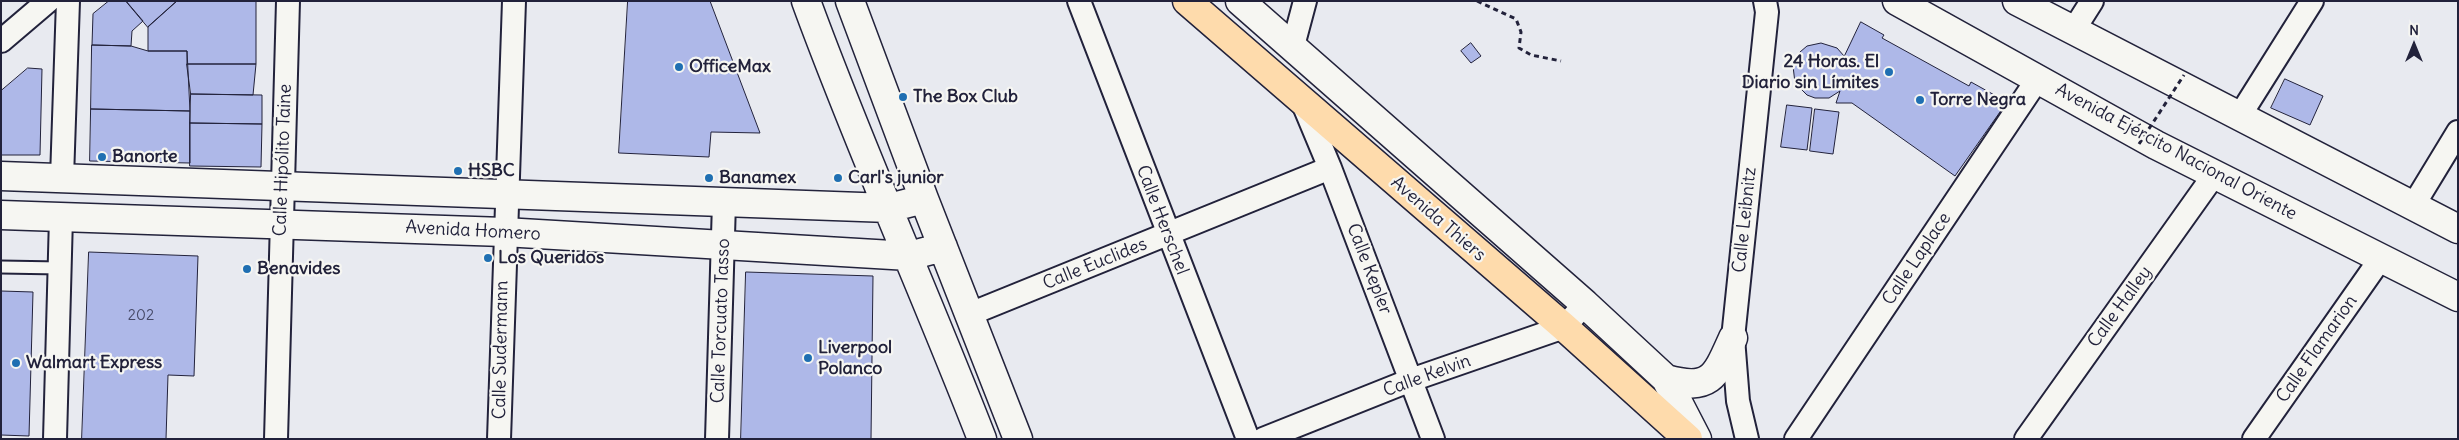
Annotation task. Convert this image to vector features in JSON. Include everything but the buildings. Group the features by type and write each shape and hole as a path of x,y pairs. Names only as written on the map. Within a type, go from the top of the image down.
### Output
{"main road":[{"name":"Avenida Thiers","path":"1187,1 1564,327 1688,439"}],"street":[{"path":"1,41 48,1"},
{"path":"62,178 68,1"},
{"name":"Calle Hipólito Taine","path":"276,439 288,1"},
{"path":"506,194 514,1"},
{"path":"806,1 864,154 909,256 982,439"},
{"path":"850,1 924,199 1018,439"},
{"name":"Calle Herschel","path":"1078,1 1248,439"},
{"name":"Avenida Thiers","path":"1240,1 1586,304 1666,379"},
{"path":"1293,46 1305,1"},
{"name":"Calle Leibnitz","path":"1747,439 1738,401 1733,338 1767,12 1765,1"},
{"name":"Avenida Ejército Nacional Oriente","path":"1897,1 2156,145 2458,297"},
{"path":"2017,1 2458,229"},
{"path":"2073,31 2092,1"},
{"path":"2239,117 2312,1"},
{"name":"Calle Laplace","path":"1796,439 2037,80"},
{"name":"Calle Kepler","path":"1301,100 1330,168 1433,439"},
{"path":"2413,206 2458,132"},
{"name":"Calle Euclides","path":"970,314 1168,236 1330,168"},
{"name":"Calle Halley","path":"2026,439 2214,175"},
{"name":"Avenida Homero","path":"1,176 889,208 924,199"},
{"name":"Calle Sudermann","path":"499,439 506,194"},
{"name":"Calle Torcuato Tasso","path":"717,439 724,202"},
{"name":"Avenida Homero","path":"1,214 281,222 504,232 909,256 943,247"},
{"path":"55,439 61,217"},
{"name":"Calle Flamarion","path":"2254,439 2381,258"},
{"name":"Calle Kelvin","path":"1263,439 1411,380 1564,327 1586,304"},
{"path":"1666,379 1688,385 1698,384 1706,380 1720,366 1733,338"},
{"path":"1666,379 1697,439"}],"lane":[{"path":"1,266 60,268"}],"path":[{"path":"1477,1 1516,19 1521,32 1520,48 1531,55 1561,62"},
{"path":"2139,144 2184,75"}],"place":[{"name":"OfficeMax","path":"679,67"},
{"name":"24 Horas. El Diario sin Límites","path":"1889,72"},
{"name":"The Box Club","path":"903,97"},
{"name":"Torre Negra","path":"1920,100"},
{"name":"Banorte","path":"102,157"},
{"name":"HSBC","path":"458,171"},
{"name":"Banamex","path":"709,178"},
{"name":"Carl's junior","path":"838,178"},
{"name":"Los Queridos","path":"488,258"},
{"name":"Benavides","path":"247,269"},
{"name":"Liverpool Polanco","path":"808,358"},
{"name":"Walmart Express","path":"16,363"}]}
